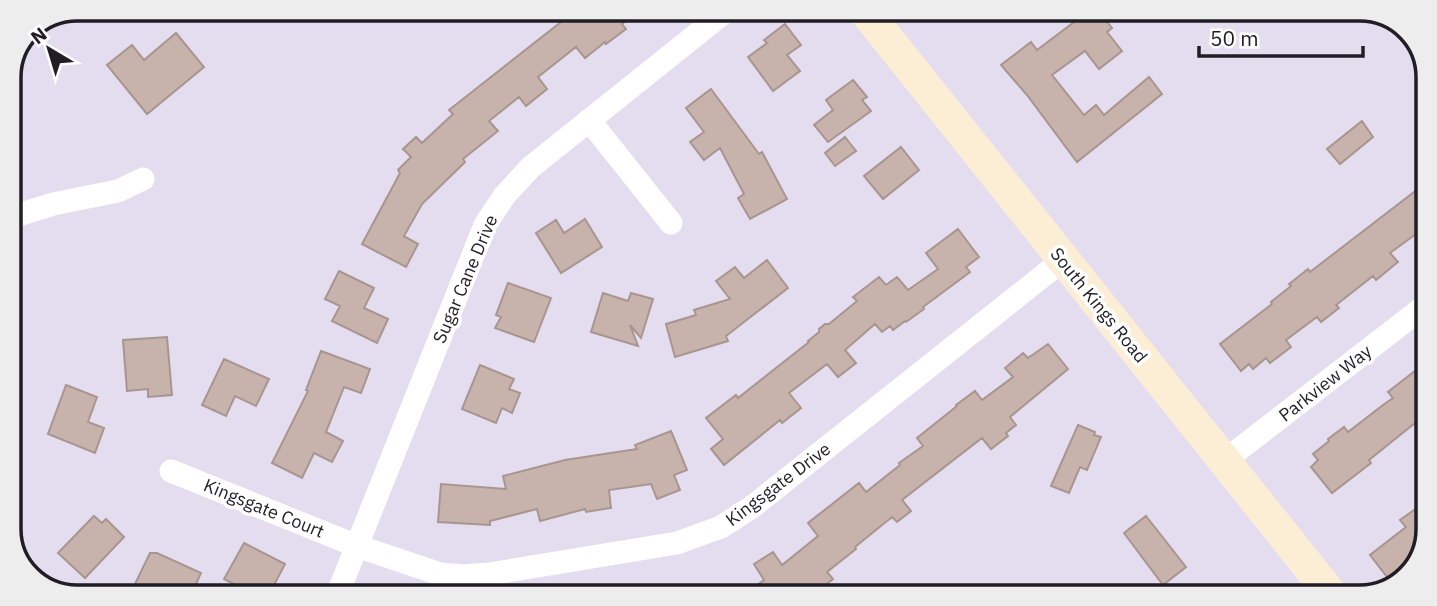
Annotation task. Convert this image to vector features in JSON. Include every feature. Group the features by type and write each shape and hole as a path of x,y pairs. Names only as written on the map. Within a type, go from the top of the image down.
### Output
{"main road":[{"name":"South Kings Road","path":"873,21 1322,585"}],"street":[{"name":"Sugar Cane Drive","path":"341,585 485,225 505,195 531,167 713,21"},
{"path":"589,120 671,223"},
{"path":"21,214 53,204 118,191 143,179"},
{"name":"Kingsgate Drive","path":"357,545 440,574 463,576 677,543 721,527 752,507 1063,260"},
{"name":"Parkview Way","path":"1224,461 1416,313"},
{"name":"Kingsgate Court","path":"172,471 357,545"}],"building":[{"path":"562,21 626,21 622,24 626,29 585,58 576,47 538,77 547,89 526,106 519,97 489,121 498,131 463,159 465,162 422,204 404,236 418,244 406,267 362,244 400,173 398,170 411,157 403,149 416,137 422,143 453,114 449,110"},
{"path":"1075,21 1106,21 1112,28 1107,32 1122,51 1099,69 1085,51 1052,75 1084,115 1096,105 1104,115 1149,77 1162,94 1077,162 1001,65 1031,42 1037,50"},
{"path":"785,24 801,45 787,55 800,71 773,91 748,57 767,43 764,40"},
{"path":"176,33 204,67 147,114 107,65 132,45 144,60"},
{"path":"853,80 867,97 862,100 871,111 828,142 814,125 833,110 826,100"},
{"path":"711,89 759,154 762,152 787,199 750,219 738,198 744,194 720,148 704,160 690,142 704,132 686,108"},
{"path":"1362,121 1373,137 1340,164 1327,149"},
{"path":"845,137 856,151 835,166 825,153"},
{"path":"901,147 919,170 883,199 864,176"},
{"path":"1416,190 1416,234 1390,253 1398,262 1376,280 1373,276 1336,305 1339,308 1321,322 1317,317 1286,340 1291,347 1270,363 1266,358 1253,369 1249,364 1241,371 1220,344 1272,304 1271,302 1291,286 1289,284 1308,269 1310,272"},
{"path":"585,219 602,247 561,273 536,233 556,220 564,233"},
{"path":"958,229 979,257 966,267 970,272 893,330 890,326 882,332 875,324 845,350 856,363 838,377 827,364 789,393 801,408 782,423 780,420 724,465 711,449 723,439 706,418 736,395 738,398 809,342 819,329 857,301 853,297 879,277 886,285 897,277 908,290 938,269 926,253"},
{"path":"767,260 788,288 726,336 728,341 675,357 666,324 696,315 694,310 730,299 716,281 735,267 744,278"},
{"path":"339,271 374,288 364,308 388,319 377,343 332,321 340,306 325,299"},
{"path":"508,283 551,298 534,342 495,328 501,317 496,315"},
{"path":"603,293 628,301 631,293 653,299 641,338 630,325 638,346 591,332"},
{"path":"167,337 172,395 148,397 148,389 127,391 123,340"},
{"path":"1048,344 1068,369 1010,417 1016,425 1006,433 1008,436 991,449 982,438 902,500 911,511 897,522 892,517 855,547 856,549 827,572 833,579 825,585 757,585 764,580 754,564 773,552 782,565 818,536 808,523 859,483 866,492 923,446 917,438 956,405 975,391 982,400 1013,377 1005,368 1023,353 1028,358"},
{"path":"321,351 370,369 361,393 344,387 326,432 343,441 332,462 314,453 302,478 272,463 308,391 306,390"},
{"path":"224,359 269,379 256,406 235,396 226,416 202,405"},
{"path":"480,365 514,379 509,389 520,393 512,413 502,408 496,423 462,409"},
{"path":"1416,370 1416,422 1369,460 1371,463 1332,493 1311,467 1318,460 1313,454 1344,427 1348,432 1393,398 1388,392"},
{"path":"66,385 97,397 88,422 104,428 95,453 48,434"},
{"path":"1078,425 1101,437 1087,470 1080,467 1069,493 1051,486"},
{"path":"671,431 687,470 674,475 680,490 657,499 651,484 609,490 611,508 586,512 585,509 540,521 537,509 490,521 490,525 438,522 441,484 506,489 503,476 565,460 637,449 635,445"},
{"path":"1416,509 1412,550 1404,563 1387,577 1370,555 1406,527 1400,520"},
{"path":"94,516 102,523 106,519 124,537 85,578 58,553"},
{"path":"1146,516 1186,567 1163,585 1124,533"},
{"path":"244,543 285,564 274,585 236,585 224,579"},
{"path":"150,553 157,553 201,573 196,585 134,585"}]}
